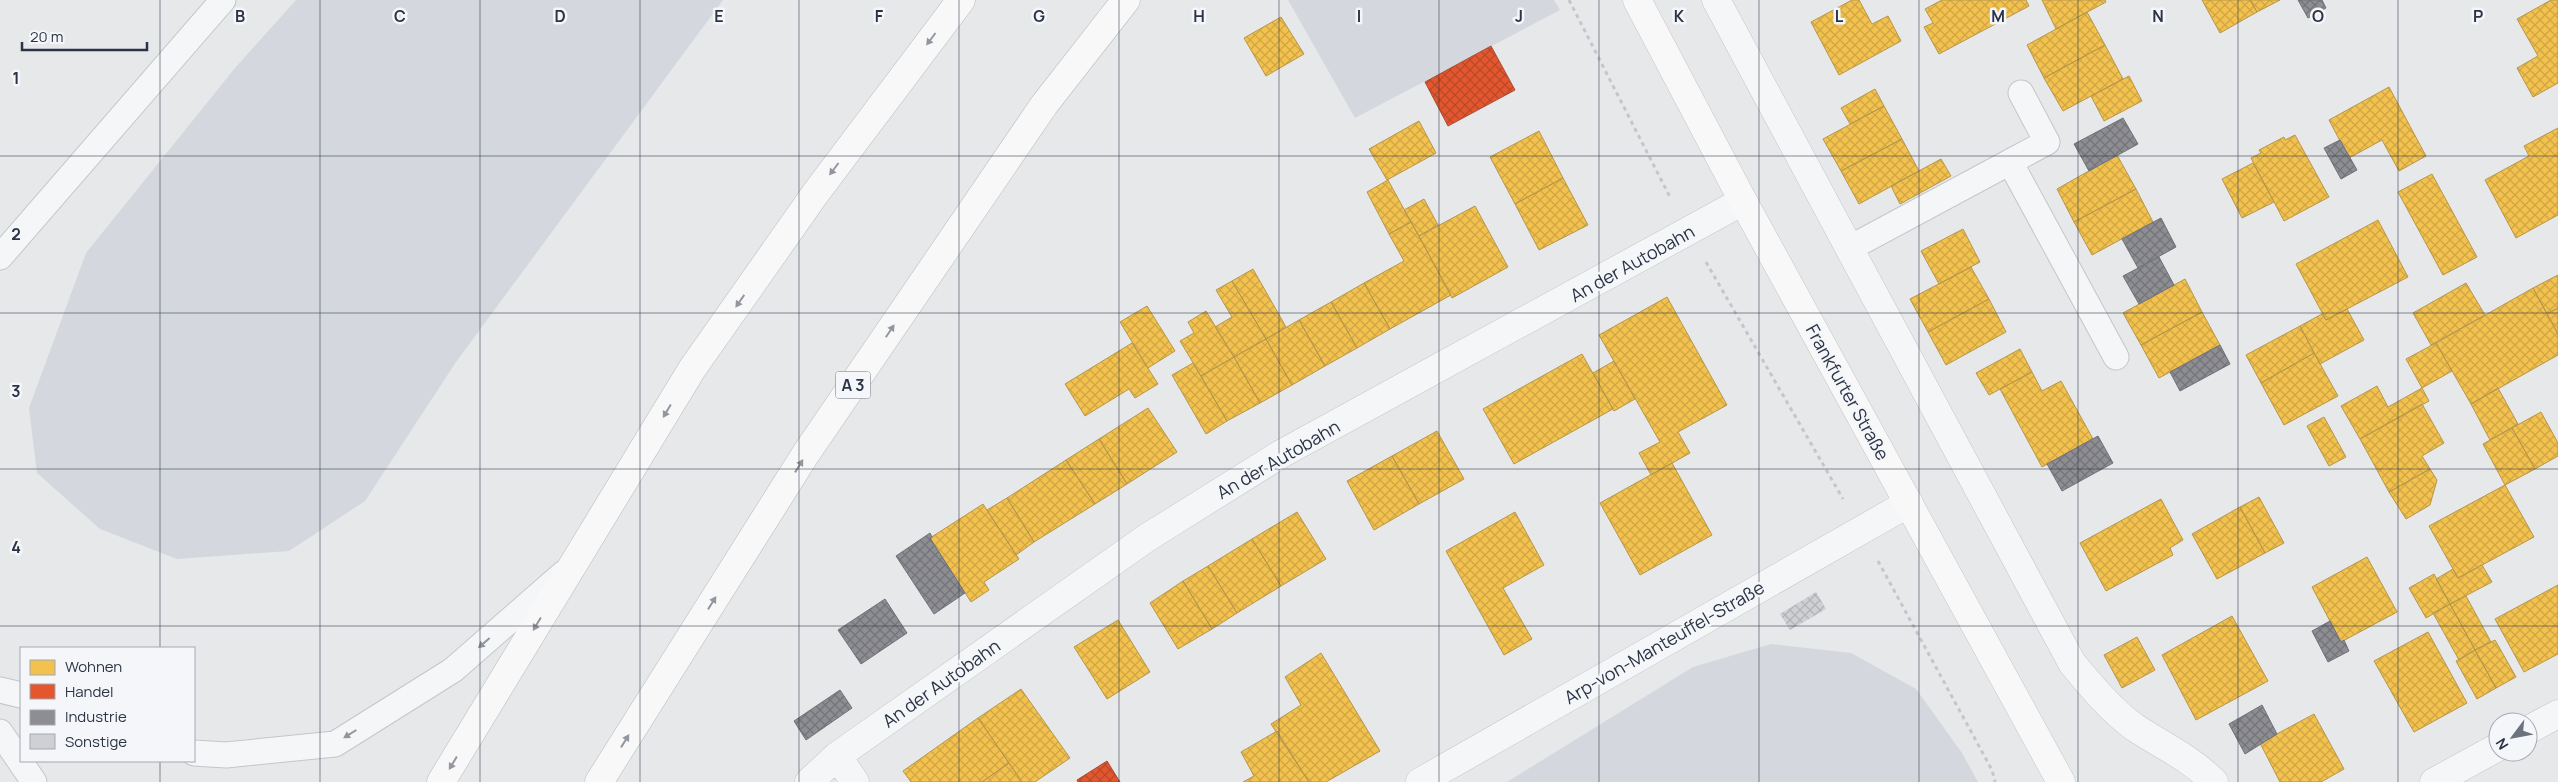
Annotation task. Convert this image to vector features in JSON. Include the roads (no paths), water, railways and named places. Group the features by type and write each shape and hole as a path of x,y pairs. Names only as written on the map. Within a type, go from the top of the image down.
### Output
{"main road":[{"path":"441,782 692,369 815,194 961,0"},
{"name":"A 3","path":"599,782 805,455 1044,106 1126,0"},
{"name":"Frankfurter Straße","path":"1636,0 1743,201 2060,782"}],"street":[{"path":"1716,0 2072,664 2101,698 2134,726 2195,764 2214,782"},
{"name":"An der Autobahn","path":"810,782 837,756 1148,537 1281,454 1743,201"},
{"name":"Arp-von-Manteuffel-Straße","path":"1420,782 1909,504"},
{"path":"2538,725 2558,714"},
{"path":"2434,782 2488,752"},
{"path":"837,756 855,782"}],"lane":[{"path":"0,257 223,0"},
{"path":"1850,248 2047,142 2021,93"},
{"path":"2010,162 2116,357"},
{"path":"195,753 226,756 335,744 454,670 573,565"},
{"path":"0,690 20,696"},
{"path":"0,732 20,761"},
{"path":"20,762 34,782"}]}
